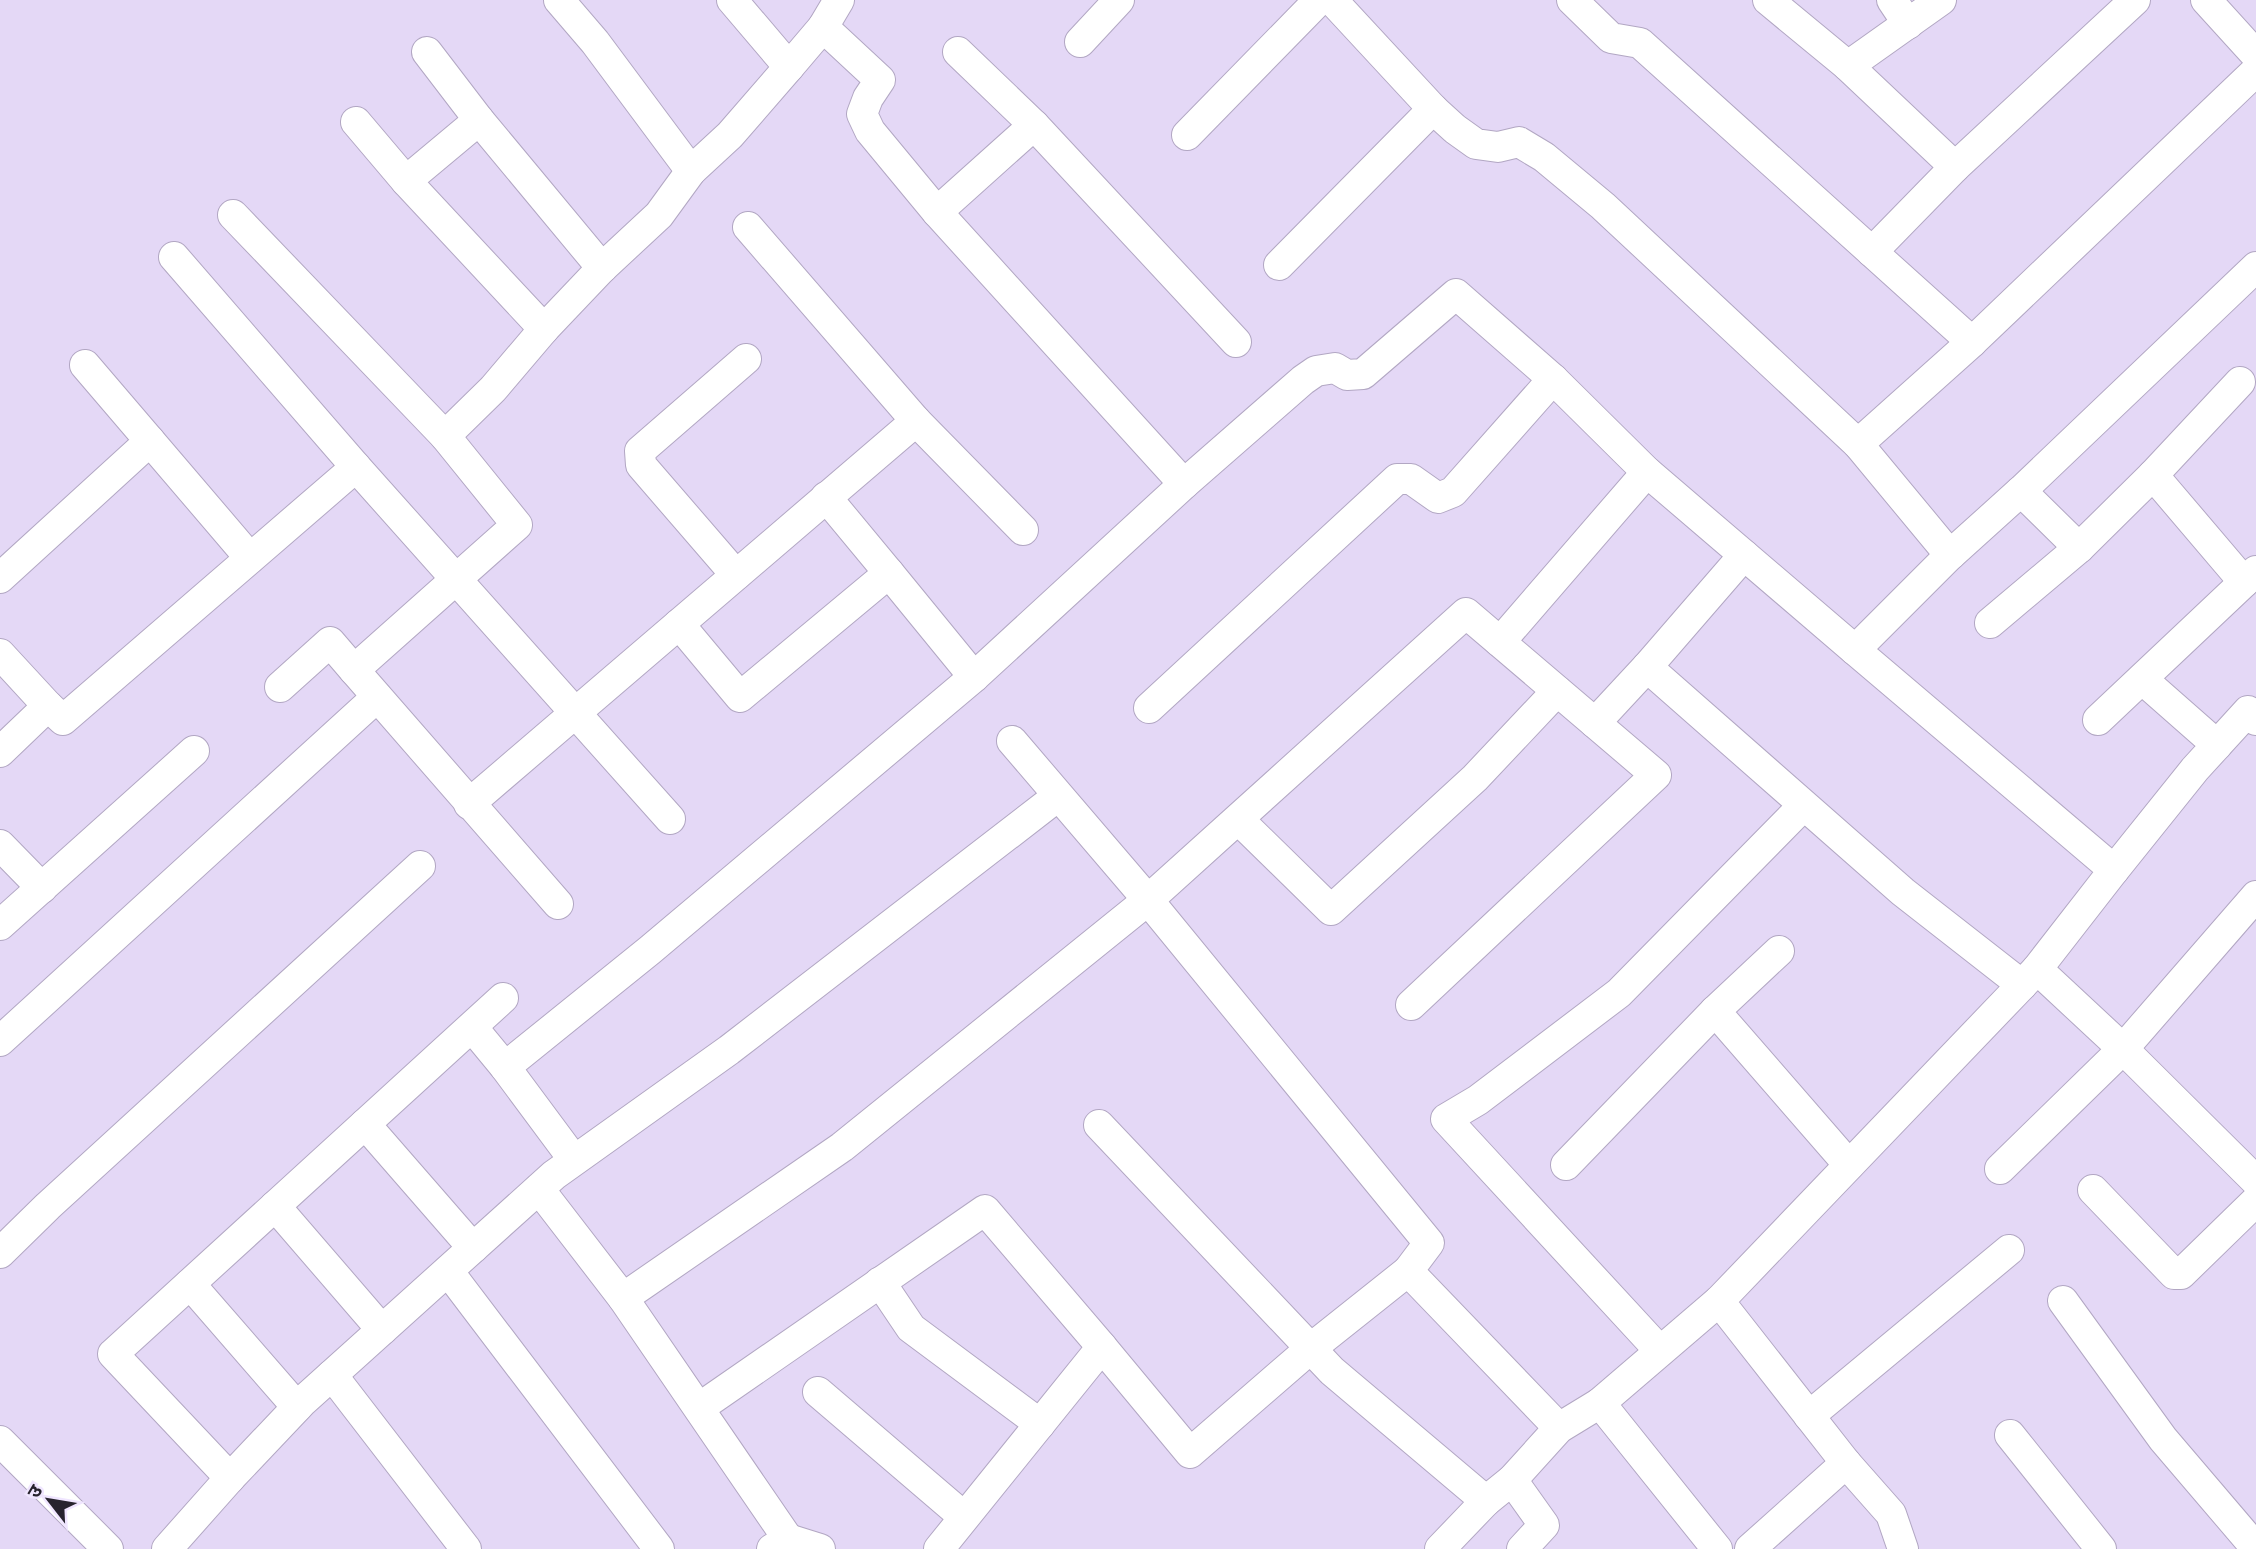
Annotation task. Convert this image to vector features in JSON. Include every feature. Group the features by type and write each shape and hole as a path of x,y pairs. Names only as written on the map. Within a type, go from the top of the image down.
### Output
{"street":[{"path":"559,0 595,42 691,171"},
{"path":"732,0 789,67"},
{"path":"445,436 493,389 544,329 602,268 659,215 691,171 730,135 789,67 822,27 839,0"},
{"path":"1080,42 1119,0"},
{"path":"1187,135 1319,0"},
{"path":"1332,0 1433,110 1476,144 1498,147 1519,142 1544,157 1603,206 1858,444 1950,555"},
{"path":"1572,0 1611,38 1640,43 1972,342"},
{"path":"1768,0 1847,66 1955,167"},
{"path":"1847,66 1900,12 1941,0"},
{"path":"1872,252 1955,167 2135,0"},
{"path":"2206,0 2256,55"},
{"path":"822,27 880,80 868,98 862,114 870,131 937,212 1184,484"},
{"path":"427,52 479,120 602,268"},
{"path":"958,52 1034,125 1236,342"},
{"path":"1858,444 1972,342 2256,71"},
{"path":"1279,265 1433,110"},
{"path":"406,181 479,120"},
{"path":"356,122 406,181 544,329"},
{"path":"937,212 1034,125"},
{"path":"233,215 445,436 517,525 354,670"},
{"path":"748,227 916,421 1023,530"},
{"path":"174,257 356,467 670,820"},
{"path":"1855,650 1950,555 2256,267"},
{"path":"505,1067 650,950 974,677 1184,484 1310,376 1317,371 1335,368 1347,375 1363,374 1456,295 1553,379 1647,472 2114,870"},
{"path":"736,575 641,465 640,451 746,359"},
{"path":"85,365 250,558"},
{"path":"1149,708 1397,479 1411,479 1437,498 1453,492 1553,379"},
{"path":"1990,623 2079,548 2153,475 2240,382"},
{"path":"469,804 916,421"},
{"path":"0,578 150,441"},
{"path":"0,654 63,720 356,467"},
{"path":"1500,642 1647,472"},
{"path":"2098,720 2250,577 2153,475"},
{"path":"2021,491 2079,548"},
{"path":"826,497 974,677"},
{"path":"1595,723 1744,555"},
{"path":"679,624 740,698 889,573"},
{"path":"623,1298 842,1147 1148,900 1466,613 1656,775 1410,1005"},
{"path":"280,687 330,642 558,904"},
{"path":"1647,667 1903,892 2029,977 2123,1049 2256,1181"},
{"path":"2143,678 2217,745"},
{"path":"1239,820 1331,910 1475,778 1557,691"},
{"path":"0,1041 377,697"},
{"path":"0,752 48,706"},
{"path":"1440,1549 1486,1501 1513,1480 1559,1427 1600,1403 1719,1301 2029,977 2195,769 2248,711 2256,720"},
{"path":"699,1408 985,1210 1190,1453 1310,1349 1408,1271 1429,1243 1148,900 1012,741"},
{"path":"0,925 194,751"},
{"path":"167,1549 297,1407 539,1189 574,1160 729,1050 1058,796"},
{"path":"1660,1351 1446,1119 1488,1093 1619,993 1803,806"},
{"path":"0,845 42,888"},
{"path":"0,1253 420,866"},
{"path":"2000,1169 2123,1049 2256,896"},
{"path":"1566,1165 1715,1011 1779,951"},
{"path":"230,1478 113,1354 503,998"},
{"path":"1715,1011 1849,1165"},
{"path":"472,1027 574,1160"},
{"path":"365,1124 473,1248"},
{"path":"1099,1125 1332,1371 1486,1501"},
{"path":"539,1189 623,1298 699,1408 780,1544 820,1549"},
{"path":"2094,1190 2174,1274 2181,1274 2256,1201"},
{"path":"275,1206 382,1330"},
{"path":"1810,1416 2009,1250"},
{"path":"448,1271 659,1549"},
{"path":"1408,1271 1559,1427"},
{"path":"880,1282 911,1328 1040,1424"},
{"path":"190,1284 297,1407"},
{"path":"1719,1301 1846,1463 1891,1514 1903,1549"},
{"path":"2063,1301 2163,1439 2256,1548"},
{"path":"939,1549 1102,1347"},
{"path":"331,1375 466,1549"},
{"path":"818,1392 964,1517"},
{"path":"1600,1403 1717,1549"},
{"path":"2010,1435 2101,1549"},
{"path":"0,1441 108,1549"},
{"path":"1750,1549 1846,1463"},
{"path":"1513,1480 1544,1525 1522,1549"}]}
